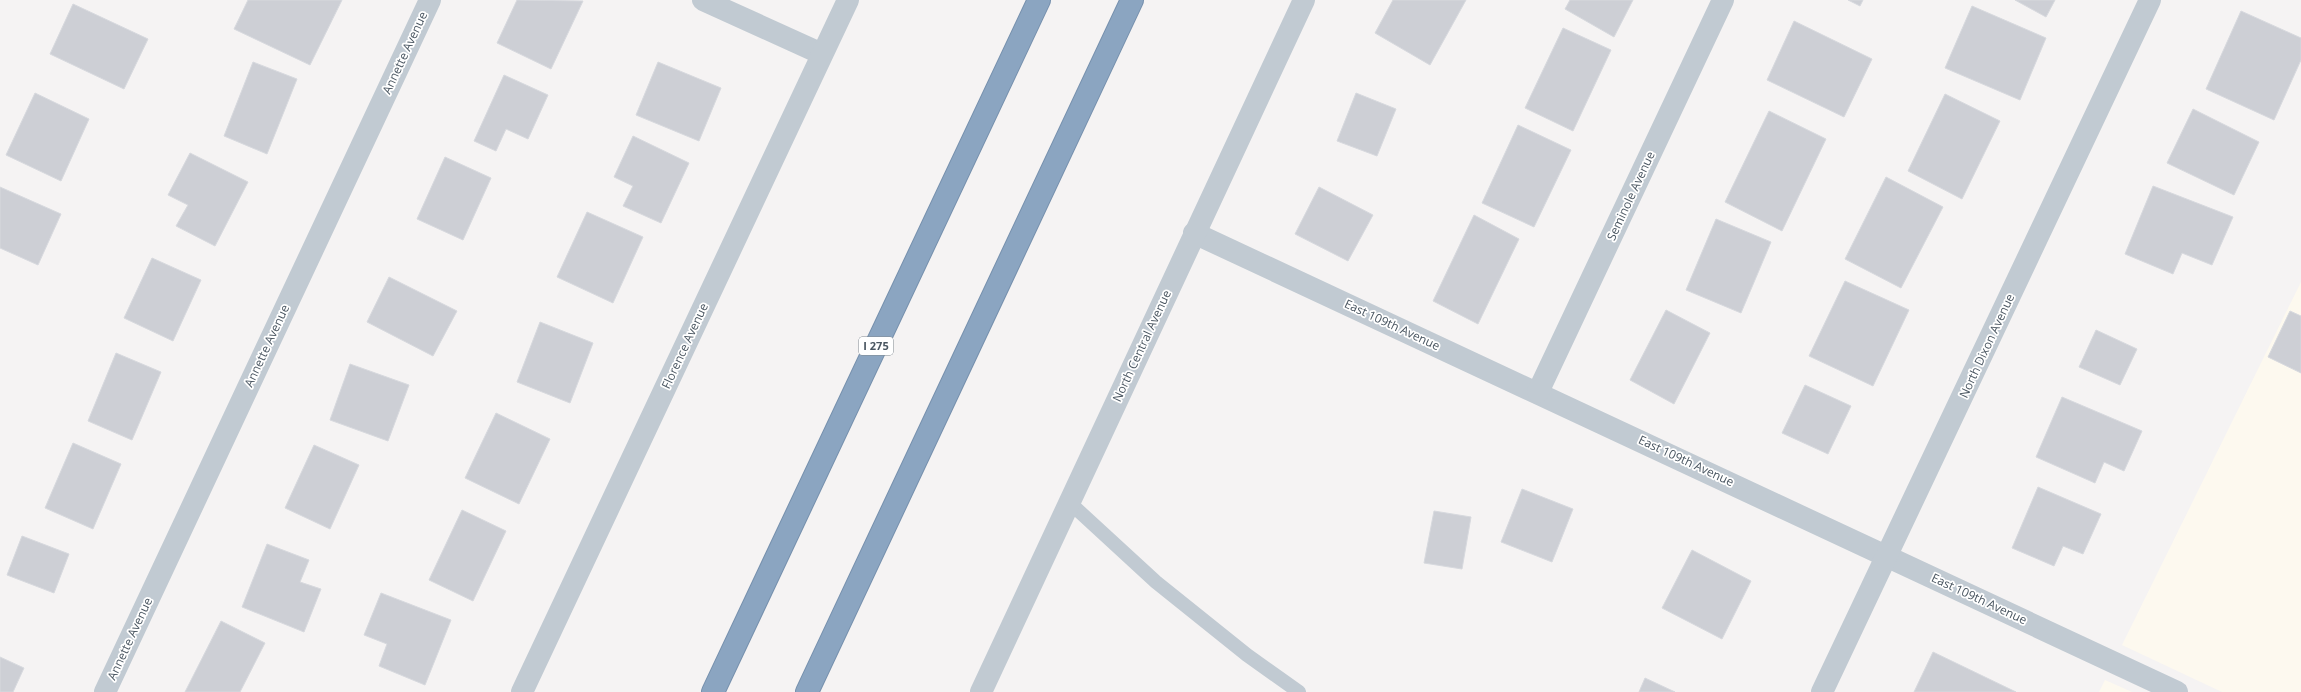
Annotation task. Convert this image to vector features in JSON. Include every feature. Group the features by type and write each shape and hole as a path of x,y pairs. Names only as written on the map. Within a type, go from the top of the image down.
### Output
{"highway":[{"name":"I 275","path":"713,692 1039,0"},
{"path":"807,692 1132,0"}],"street":[{"name":"Annette Avenue","path":"105,692 430,0"},
{"path":"703,0 822,54"},
{"name":"Florence Avenue","path":"522,692 848,0"},
{"name":"North Central Avenue","path":"981,692 1304,0"},
{"name":"Seminole Avenue","path":"1538,392 1723,0"},
{"name":"North Dixon Avenue","path":"1822,692 1888,556 2150,0"},
{"name":"East 109th Avenue","path":"1194,233 1538,392 2177,692"}],"lane":[{"path":"1069,502 1156,582 1247,655 1299,692"}],"shaded area":[{"path":"2301,282 2301,692 2222,692 2122,645"},
{"path":"2105,680 2132,692 2099,692"}],"building":[{"path":"248,0 342,0 310,65 234,29"},
{"path":"517,0 583,1 551,69 497,43"},
{"path":"1393,0 1466,0 1430,65 1375,33"},
{"path":"1570,0 1633,0 1614,37 1565,9"},
{"path":"1848,0 1863,0 1860,6"},
{"path":"2015,0 2055,0 2046,17"},
{"path":"73,4 148,39 124,89 50,54"},
{"path":"1972,6 2046,38 2020,100 1945,68"},
{"path":"2241,11 2301,38 2301,60 2274,120 2206,89"},
{"path":"1794,21 1872,59 1844,117 1767,80"},
{"path":"1563,28 1611,50 1573,131 1525,108"},
{"path":"253,62 297,79 267,154 224,136"},
{"path":"658,62 721,88 699,141 636,115"},
{"path":"504,75 548,95 528,139 506,129 496,151 474,141"},
{"path":"35,93 89,119 61,181 6,155"},
{"path":"1356,93 1396,109 1377,156 1337,141"},
{"path":"1945,94 2000,121 1962,199 1908,171"},
{"path":"2193,109 2259,142 2234,195 2167,163"},
{"path":"1769,111 1826,139 1782,231 1725,202"},
{"path":"1518,125 1571,150 1534,227 1482,203"},
{"path":"633,136 689,163 661,223 623,206 633,186 614,177"},
{"path":"190,153 248,182 215,246 176,226 188,205 168,195"},
{"path":"445,157 491,178 463,240 417,219"},
{"path":"1886,177 1943,207 1901,288 1845,259"},
{"path":"2153,186 2233,217 2212,265 2182,253 2173,274 2125,254"},
{"path":"0,187 61,214 38,265 0,248"},
{"path":"1319,187 1373,215 1348,261 1295,234"},
{"path":"587,212 643,237 613,303 557,277"},
{"path":"1474,215 1519,239 1478,324 1433,301"},
{"path":"1716,219 1771,242 1741,313 1686,290"},
{"path":"152,258 201,280 173,341 124,318"},
{"path":"389,277 457,311 433,356 367,322"},
{"path":"1845,281 1909,310 1873,386 1809,356"},
{"path":"1666,310 1710,333 1674,404 1630,380"},
{"path":"2290,311 2301,316 2301,373 2268,357"},
{"path":"540,322 593,343 570,403 517,382"},
{"path":"2096,330 2137,349 2120,385 2079,367"},
{"path":"116,353 161,372 132,440 88,421"},
{"path":"350,364 409,385 388,441 330,420"},
{"path":"1805,385 1851,406 1828,454 1782,433"},
{"path":"2062,397 2142,431 2124,471 2104,462 2095,483 2036,457"},
{"path":"496,413 550,439 519,504 465,478"},
{"path":"73,443 121,464 93,529 45,508"},
{"path":"314,445 359,465 330,529 285,508"},
{"path":"2038,487 2101,514 2083,554 2063,546 2054,566 2012,548"},
{"path":"1522,489 1573,509 1552,562 1501,542"},
{"path":"462,510 506,531 473,601 429,580"},
{"path":"1434,511 1471,517 1462,569 1424,563"},
{"path":"22,536 69,554 54,593 7,575"},
{"path":"267,544 309,560 300,582 321,589 304,632 242,607"},
{"path":"1692,550 1751,581 1722,639 1662,608"},
{"path":"381,593 451,620 425,685 379,666 387,644 364,635"},
{"path":"221,621 265,643 240,692 185,692"},
{"path":"1933,652 2016,692 1914,692"},
{"path":"0,657 24,668 13,692 0,692"},
{"path":"1645,678 1675,692 1639,692"}]}
